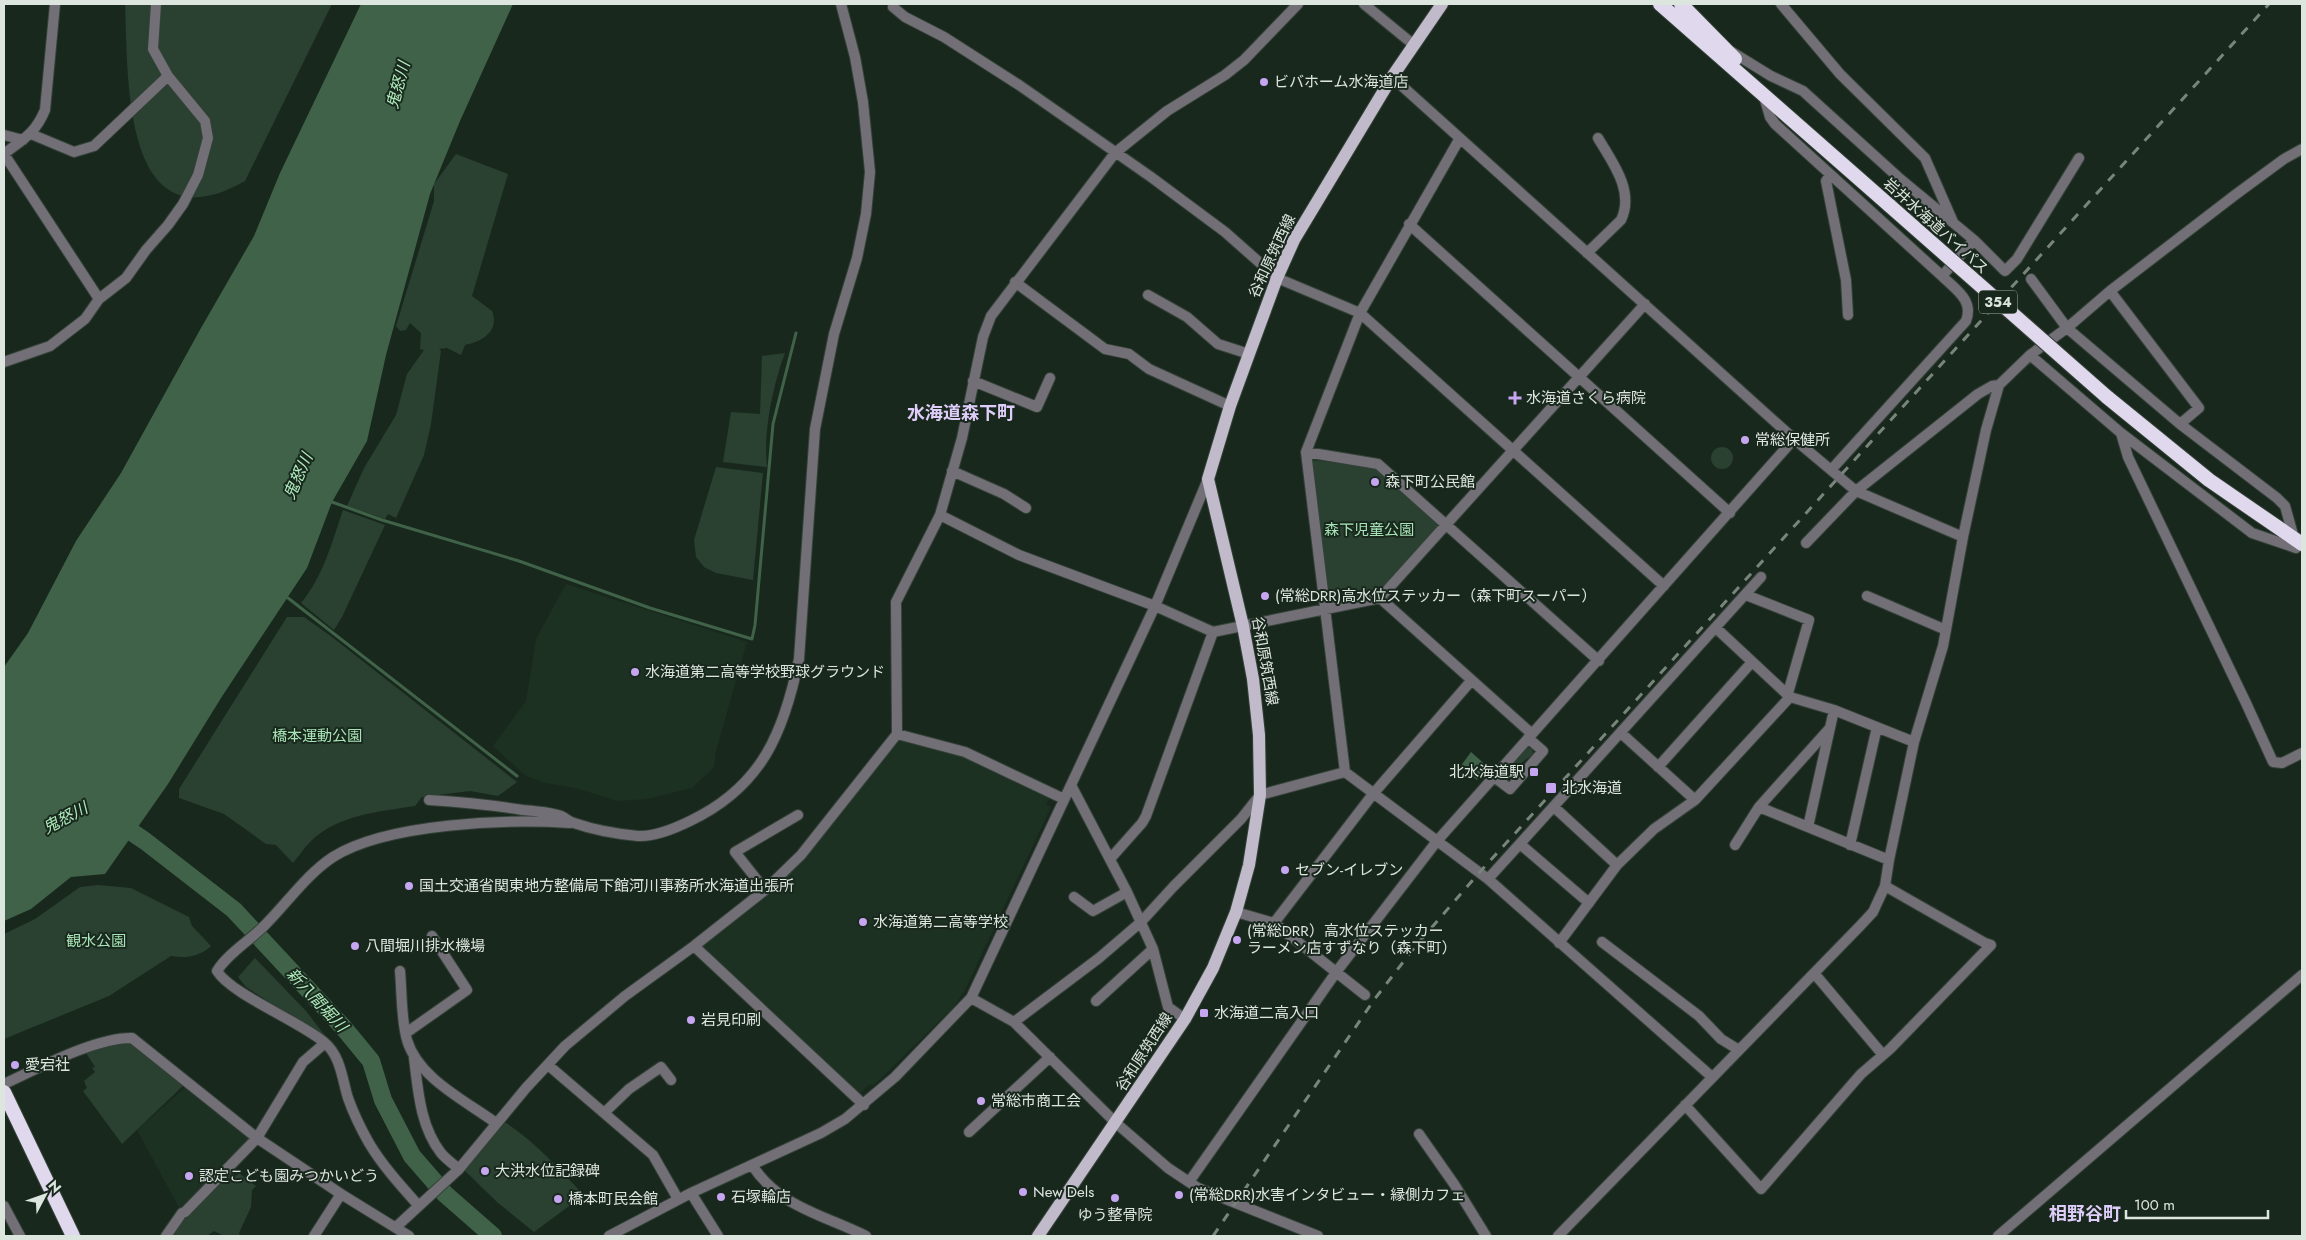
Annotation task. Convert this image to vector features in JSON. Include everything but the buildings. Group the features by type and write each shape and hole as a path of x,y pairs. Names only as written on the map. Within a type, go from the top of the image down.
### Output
{"highway":[{"name":"岩井水海道バイパス","path":"1681,4 1781,109"},
{"name":"岩井水海道バイパス","path":"1665,5 2106,397 2209,480 2299,546"},
{"path":"4,1092 73,1236"}],"main road":[{"name":"谷和原筑西線","path":"1038,1236 1116,1124 1185,1019 1213,968 1236,912 1249,866 1260,795 1261,766 1257,707 1243,626 1208,479 1230,406 1276,278 1294,240 1392,77 1442,4"}],"street":[{"path":"55,4 45,110 38,126 4,154 99,299"},
{"path":"4,362 50,346 85,319 99,299 126,278 146,250 168,225 183,204 198,175 208,138 205,121 168,76 153,49 156,4"},
{"path":"420,1204 369,1143 348,1099 341,1069 325,1043 221,978 217,971 266,925 318,869 332,858 374,840 425,829 470,824 538,821 574,823 639,836 656,834 678,827 703,815 728,798 751,778 773,741 792,691 799,659 815,429 834,334 857,258 866,214 870,172 863,102 841,4"},
{"path":"894,4 893,6 905,17 944,37 1019,85 1203,214 1276,278 1360,313 1664,586"},
{"path":"396,1227 458,1170 496,1123 565,1046 625,996 694,946 765,890 815,840 897,734 896,602 940,515 962,438 983,337 991,316 1115,153 1167,110 1225,75 1244,60 1298,4"},
{"path":"1364,4 1414,45"},
{"path":"1781,4 1840,74 1925,158 1954,224"},
{"path":"1716,39 1738,57 1771,76 1803,91 1974,240 2005,271 2017,258 2079,158"},
{"path":"4,135 27,137 74,152 94,146 168,76"},
{"path":"1392,77 1794,439 1856,491 1962,537"},
{"path":"1762,92 1770,117 1775,124 1942,276 1968,303 1970,311 1966,320 1831,470"},
{"path":"1460,138 1360,313 1306,452 1345,772 1488,879 1712,1077"},
{"path":"1587,253 1621,220 1624,214 1625,189 1598,138"},
{"path":"1558,1236 1873,912 1886,886 1889,860 1914,742 1946,630 1955,588 1962,537 1986,430 1999,385 2030,355 2067,328 2110,292 2235,195 2284,159 2302,149"},
{"path":"1830,175 1826,181 1846,280 1848,315"},
{"path":"1410,224 1730,513"},
{"path":"1942,276 1974,240"},
{"path":"2032,279 2067,328 2180,424 2277,498 2285,506 2299,546"},
{"path":"1015,282 1106,349 1129,354 1149,369 1230,406"},
{"path":"2110,292 2199,408 2180,424"},
{"path":"1148,295 1187,317 1218,344 1249,354"},
{"path":"940,515 1019,555 1155,606 1213,632 1326,611 1380,598 1645,304"},
{"path":"2030,355 2121,433 2252,533 2299,546"},
{"path":"973,381 1037,406 1050,378"},
{"path":"1806,543 1856,491 1978,394 1992,386 1999,385"},
{"path":"2121,433 2128,457 2273,762 2282,763 2302,753"},
{"path":"1189,1182 1337,971 1437,841 1794,439"},
{"path":"1306,452 1378,464 1598,661"},
{"path":"952,471 1004,494 1026,508"},
{"path":"609,1236 691,1192 822,1133 864,1105 932,1041 971,998 1155,606 1208,479"},
{"path":"1488,879 1761,577"},
{"path":"1559,942 1617,865 1654,830 1695,800 1789,695 1809,620 1746,595"},
{"path":"1867,596 1946,630"},
{"path":"1380,598 1472,681 1530,736 1543,751 1510,789 1494,777"},
{"path":"1716,628 1789,695 1834,710 1914,742"},
{"path":"1110,859 1142,824 1146,816 1213,632"},
{"path":"1658,767 1752,662"},
{"path":"1274,922 1372,794 1472,681"},
{"path":"1808,827 1834,710"},
{"path":"1850,845 1877,728"},
{"path":"1735,844 1760,807 1830,729"},
{"path":"1620,732 1695,800"},
{"path":"897,734 965,752 1064,799"},
{"path":"1014,1022 1099,958 1141,922 1241,819 1260,795 1345,772"},
{"path":"1071,785 1127,892 1153,949 1168,1007 1185,1019"},
{"path":"429,800 477,803 543,812 561,816 574,823"},
{"path":"1554,807 1617,865"},
{"path":"1760,807 1889,860"},
{"path":"765,890 735,852 798,815"},
{"path":"1520,844 1588,903"},
{"path":"1685,1105 1761,1189 1861,1074 1883,1055 1991,945 1886,886"},
{"path":"1074,897 1093,911 1127,892"},
{"path":"1236,912 1274,922 1365,995"},
{"path":"406,1033 467,990 432,936"},
{"path":"1602,942 1699,1016 1721,1039 1739,1050"},
{"path":"694,946 864,1105"},
{"path":"1096,1001 1153,949"},
{"path":"400,971 406,1033 414,1058 419,1099 426,1123 441,1152 458,1170"},
{"path":"1814,973 1883,1055"},
{"path":"1998,1236 2302,975"},
{"path":"971,998 1014,1022 1116,1124 1168,1168 1198,1188 1318,1236"},
{"path":"4,1084 95,1046 121,1038 132,1038 257,1138 341,1194 409,1236"},
{"path":"166,1236 182,1213 257,1138 303,1062 325,1043"},
{"path":"969,1132 1050,1057"},
{"path":"414,1058 429,1075 496,1123"},
{"path":"548,1065 653,1155 678,1199"},
{"path":"604,1113 629,1089 660,1067 671,1080"},
{"path":"1419,1134 1454,1184 1486,1236"},
{"path":"752,1165 772,1190 796,1206 836,1221 866,1236"},
{"path":"691,1192 718,1236"},
{"path":"314,1236 341,1194"},
{"path":"4,1206 20,1236"}],"shaded area":[{"name":"水海道第二高等学校野球グラウンド","path":"566,584 747,642 716,751 714,767 692,788 647,799 618,801 575,788 545,783 526,776 493,746 526,701 536,639"},
{"name":"水海道第二高等学校","path":"899,737 968,757 1051,796 1046,804 1051,807 964,992 952,1009 873,1086 870,1084 859,1094 701,945 789,874"},
{"name":"認定こども園みつかいどう","path":"188,1085 253,1139 182,1213 137,1130"}],"green space":[{"path":"125,4 332,4 245,181 205,196 175,193 154,175 140,146 132,111"},
{"path":"456,154 508,174 472,296 492,311 494,324 483,338 465,345 461,355 447,348 439,349 441,351 431,424 424,455 396,518 388,514 385,519 347,506 364,468 396,415 407,374 424,350 420,349 421,333 410,323 406,330 400,331 396,326 434,201 434,184"},
{"path":"785,353 770,409 766,439 767,467 723,462 731,412 760,414 762,356"},
{"path":"1722,447 1730,450 1733,458 1730,466 1722,469 1714,466 1711,458 1714,450"},
{"name":"森下児童公園","path":"1312,460 1374,466 1440,525 1378,594 1328,603"},
{"path":"716,467 763,473 753,580 716,573 704,567 696,557 694,540"},
{"path":"343,510 385,525 342,617 334,630 301,603 321,571"},
{"name":"橋本運動公園","path":"287,617 304,617 332,637 517,782 498,796 470,791 422,797 415,806 346,820 333,825 321,833 308,844 293,863 276,845 266,844 224,814 179,798 179,789"},
{"path":"1526,747 1532,748 1533,754 1515,769 1509,781 1506,781 1501,775"},
{"name":"観水公園","path":"98,885 131,888 189,917 192,926 211,946 192,956 171,956 109,996 4,1039 4,934 35,919 80,887"},
{"path":"255,958 306,1011 330,1042 246,987 238,977"},
{"path":"121,1040 130,1040 186,1083 122,1144 83,1091 87,1088 84,1081 95,1072 92,1068 95,1067 86,1053"},
{"path":"503,1121 535,1146 584,1195 534,1232 497,1202 463,1169"},
{"path":"230,1172 236,1176 239,1173 256,1186 252,1190 251,1207 239,1233 240,1236 224,1236 214,1231 207,1236 169,1236"}],"water":[{"name":"鬼怒川","path":"361,4 513,4 460,121 430,194 386,355 367,441 332,502 307,568 221,698 168,784 105,874 71,877 31,909 4,921 4,667 28,633 76,541 121,473 254,236 280,173"},
{"path":"1471,752 1488,767 1477,780 1460,767"}],"waterway":[{"path":"332,502 382,520 519,561 650,608 752,639 755,625 773,424 796,333"},
{"path":"288,598 517,776"},
{"name":"新八間堀川","path":"114,820 145,841 234,910 343,1027 371,1061 383,1100 412,1156 445,1194 493,1236"}],"railway":[{"path":"1213,1236 1374,1000 1414,948 1478,874 2269,4"}],"place":[{"name":"ビバホーム水海道店","path":"1264,82"},
{"name":"水海道さくら病院","path":"1515,398"},
{"name":"常総保健所","path":"1745,440"},
{"name":"森下町公民館","path":"1375,482"},
{"name":"(常総DRR)高水位ステッカー（森下町スーパー）","path":"1265,596"},
{"name":"水海道第二高等学校野球グラウンド","path":"635,672"},
{"name":"北水海道駅","path":"1534,772"},
{"name":"北水海道","path":"1551,788"},
{"name":"セブン-イレブン","path":"1285,870"},
{"name":"国土交通省関東地方整備局下館河川事務所水海道出張所","path":"409,886"},
{"name":"水海道第二高等学校","path":"863,922"},
{"name":"(常総DRR）高水位ステッカー ラーメン店すずなり（森下町）","path":"1237,940"},
{"name":"八間堀川排水機場","path":"355,946"},
{"name":"水海道二高入口","path":"1204,1013"},
{"name":"岩見印刷","path":"691,1020"},
{"name":"愛宕社","path":"15,1065"},
{"name":"常総市商工会","path":"981,1101"},
{"name":"大洪水位記録碑","path":"485,1171"},
{"name":"認定こども園みつかいどう","path":"189,1176"},
{"name":"New Dels","path":"1023,1192"},
{"name":"(常総DRR)水害インタビュー・縁側カフェ","path":"1179,1195"},
{"name":"石塚輪店","path":"721,1197"},
{"name":"ゆう整骨院","path":"1115,1198"},
{"name":"橋本町民会館","path":"558,1199"}],"district":[{"name":"水海道森下町","path":"961,413"},
{"name":"相野谷町","path":"2085,1214"}]}
